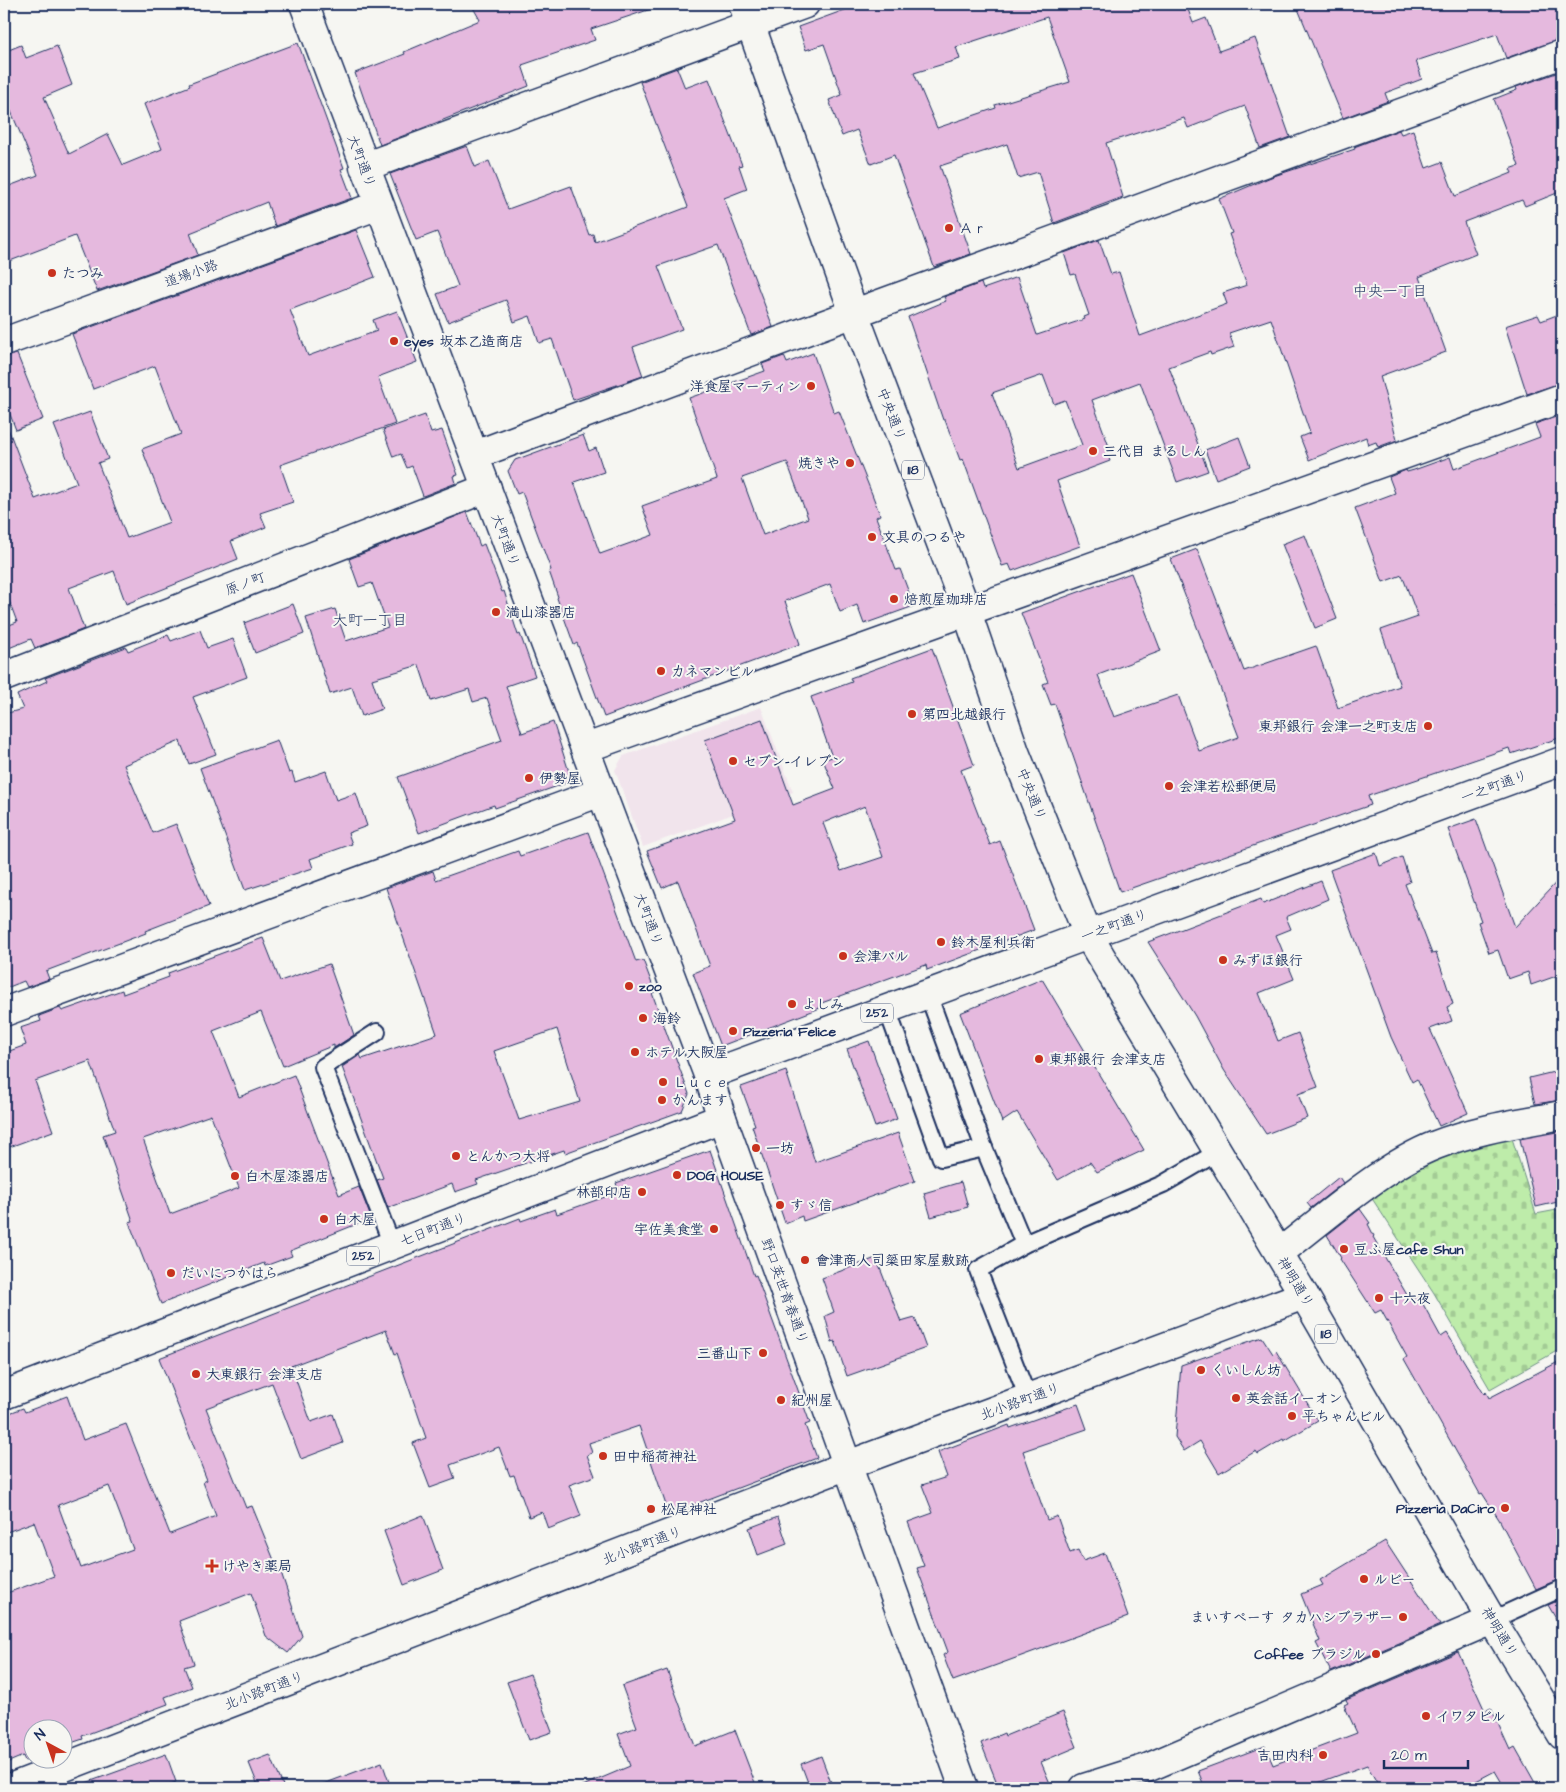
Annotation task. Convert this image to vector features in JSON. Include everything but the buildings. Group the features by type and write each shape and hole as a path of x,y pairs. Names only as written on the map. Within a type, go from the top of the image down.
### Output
{"main road":[{"name":"大町通り","path":"304,4 378,205 475,455 708,1075"},
{"path":"364,167 747,14 805,4"},
{"name":"中央通り","path":"747,14 854,313 967,612 1015,752 1088,935"},
{"path":"475,455 854,313 1562,54"},
{"name":"道場小路","path":"4,342 378,205"},
{"path":"586,748 1562,398"},
{"name":"原ノ町","path":"4,677 487,488"},
{"name":"一之町通り","path":"708,1075 1562,761"},
{"path":"4,1012 601,792"},
{"name":"神明通り","path":"1088,935 1304,1296 1492,1620 1562,1735"},
{"path":"708,1075 722,1118"},
{"path":"1279,1254 1397,1164 1428,1148 1481,1130 1562,1115"},
{"name":"七日町通り","path":"4,1395 722,1118"},
{"name":"野口英世青春通り","path":"722,1118 964,1788"},
{"name":"北小路町通り","path":"10,1788 848,1465 1304,1296"},
{"path":"1084,1788 1147,1768 1492,1620"}],"lane":[{"path":"928,994 984,1148 1024,1244"},
{"path":"887,1009 941,1158 984,1148"},
{"path":"377,1032 323,1067 392,1245"},
{"path":"1028,1398 978,1270 1024,1244 1163,1184 1218,1152"},
{"path":"1492,1620 1562,1588"}],"shaded area":[{"path":"761,707 793,792 643,847 615,770 623,756"}],"green space":[{"path":"1510,1132 1536,1214 1562,1209 1562,1348 1490,1389 1434,1293 1371,1197 1411,1168"}],"place":[{"name":"Ａｒ","path":"949,228"},
{"name":"たつみ","path":"52,273"},
{"name":"eyes 坂本乙造商店","path":"394,341"},
{"name":"洋食屋マーティン","path":"811,386"},
{"name":"三代目 まるしん","path":"1093,451"},
{"name":"焼きや","path":"850,463"},
{"name":"文具のつるや","path":"872,537"},
{"name":"焙煎屋珈琲店","path":"894,599"},
{"name":"満山漆器店","path":"496,612"},
{"name":"カネマンビル","path":"661,671"},
{"name":"第四北越銀行","path":"912,714"},
{"name":"東邦銀行 会津一之町支店","path":"1428,726"},
{"name":"セブン-イレブン","path":"733,761"},
{"name":"伊勢屋","path":"529,778"},
{"name":"会津若松郵便局","path":"1169,786"},
{"name":"鈴木屋利兵衛","path":"941,942"},
{"name":"会津バル","path":"843,956"},
{"name":"みずほ銀行","path":"1223,960"},
{"name":"zoo","path":"629,986"},
{"name":"よしみ","path":"792,1004"},
{"name":"海鈴","path":"643,1018"},
{"name":"Pizzeria Felice","path":"733,1031"},
{"name":"ホテル大阪屋","path":"635,1052"},
{"name":"東邦銀行 会津支店","path":"1039,1059"},
{"name":"Ｌｕｃｅ","path":"663,1082"},
{"name":"かんます","path":"662,1100"},
{"name":"一坊","path":"756,1148"},
{"name":"とんかつ大将","path":"456,1156"},
{"name":"DOG HOUSE","path":"677,1175"},
{"name":"白木屋漆器店","path":"235,1176"},
{"name":"林部印店","path":"642,1192"},
{"name":"すゞ信","path":"780,1205"},
{"name":"白木屋","path":"324,1219"},
{"name":"宇佐美食堂","path":"714,1229"},
{"name":"豆ふ屋cafe Shun","path":"1344,1249"},
{"name":"會津商人司簗田家屋敷跡","path":"805,1260"},
{"name":"だいにつかはら","path":"171,1273"},
{"name":"十六夜","path":"1379,1298"},
{"name":"三番山下","path":"763,1353"},
{"name":"くいしん坊","path":"1201,1370"},
{"name":"大東銀行 会津支店","path":"196,1374"},
{"name":"英会話イーオン","path":"1236,1398"},
{"name":"紀州屋","path":"781,1400"},
{"name":"平ちゃんビル","path":"1292,1416"},
{"name":"田中稲荷神社","path":"603,1456"},
{"name":"Pizzeria DaCiro","path":"1505,1508"},
{"name":"松尾神社","path":"651,1509"},
{"name":"けやき薬局","path":"212,1566"},
{"name":"ルビー","path":"1364,1579"},
{"name":"まいすぺーす タカハシブラザー","path":"1403,1617"},
{"name":"Coffee ブラジル","path":"1376,1654"},
{"name":"イワタビル","path":"1426,1716"},
{"name":"吉田内科","path":"1323,1755"}],"district":[{"name":"中央一丁目","path":"1390,291"},
{"name":"大町一丁目","path":"370,620"}]}
